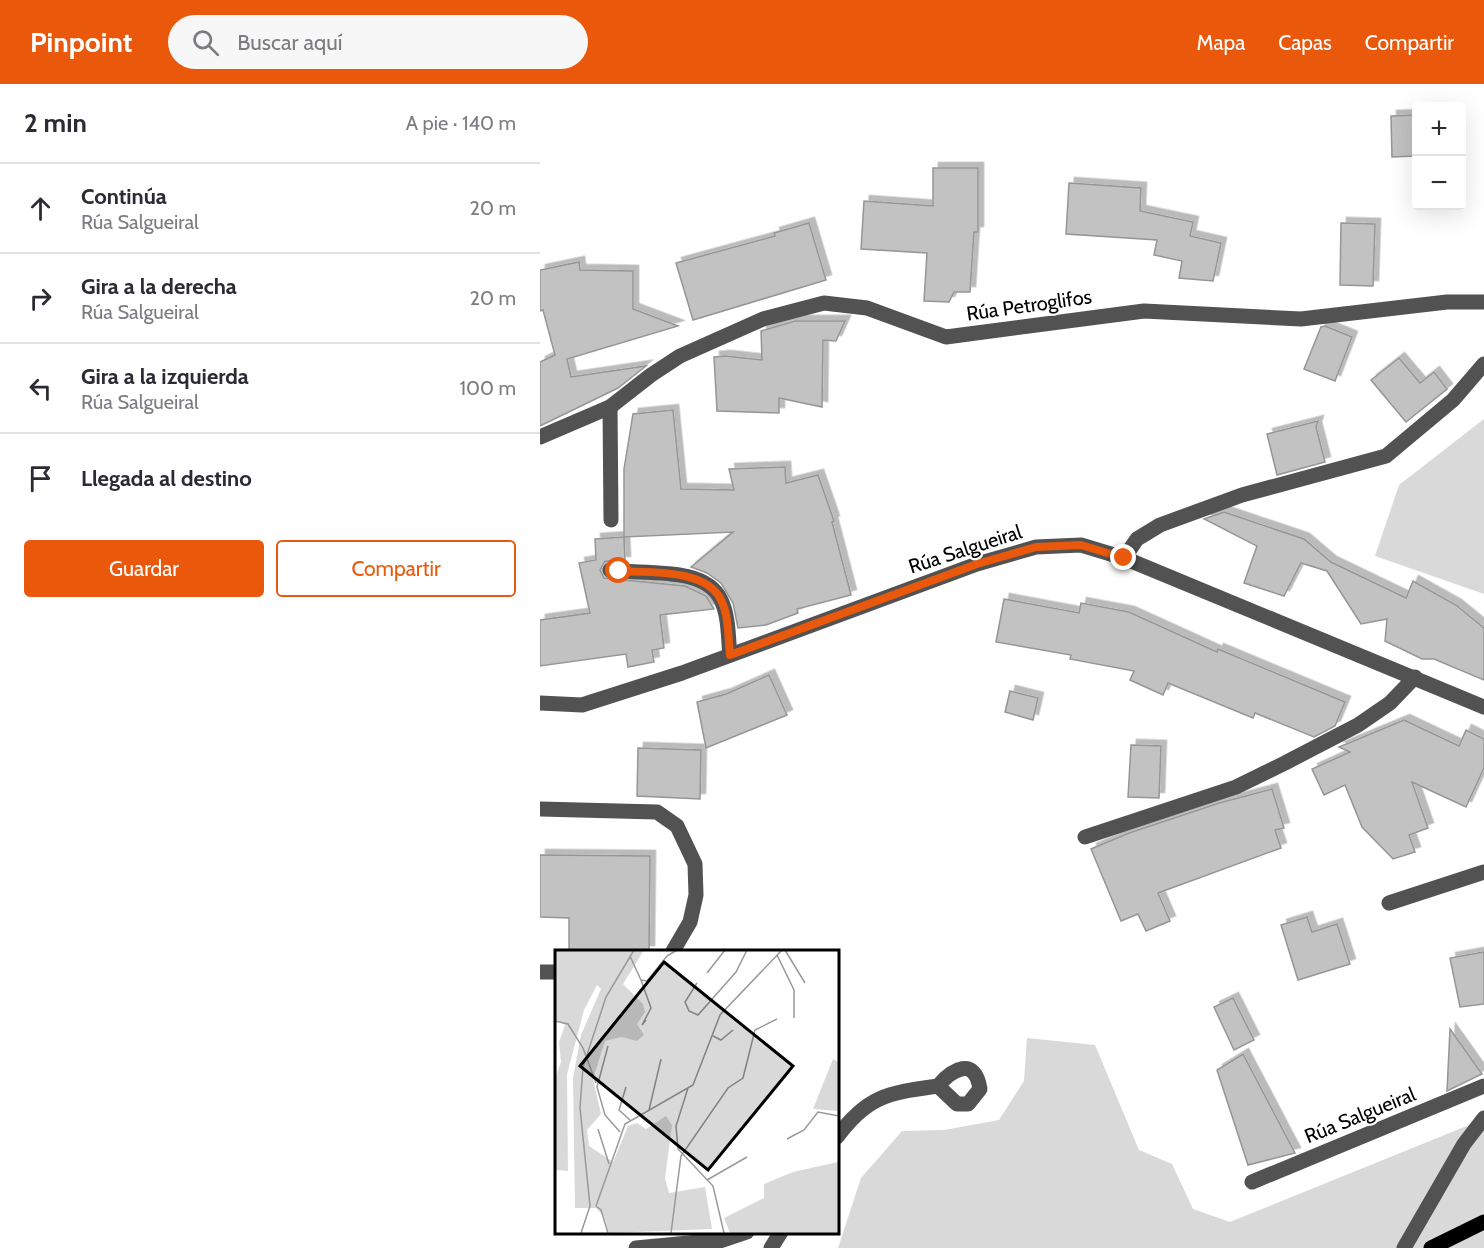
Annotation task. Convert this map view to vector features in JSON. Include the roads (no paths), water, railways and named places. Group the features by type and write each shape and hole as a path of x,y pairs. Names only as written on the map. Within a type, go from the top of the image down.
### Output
{"main road":[{"path":"1431,1248 1484,1222"}],"street":[{"name":"Rúa Petroglifos","path":"540,437 610,407 680,356 763,319 824,303 867,308 946,337 1144,311 1301,319 1447,302 1484,303"},
{"path":"1124,558 1137,539 1160,525 1242,495 1386,456 1453,400 1484,364"},
{"path":"610,407 611,520"},
{"name":"Rúa Salgueiral","path":"540,703 582,705 730,655 977,564 1036,547 1081,545 1124,558 1484,707"},
{"path":"610,570 690,575 713,590 721,600 730,655"},
{"path":"1085,837 1236,787 1358,725 1390,703 1415,677"},
{"path":"540,809 657,812 677,826 695,864 696,895 690,922 674,950"},
{"path":"1389,903 1484,872"},
{"path":"838,1136 852,1117 889,1093 938,1086"},
{"name":"Rúa Salgueiral","path":"1252,1182 1484,1086"},
{"path":"1404,1248 1464,1144 1484,1118"},
{"path":"636,1248 704,1245 744,1233"},
{"path":"771,1248 780,1233"}]}
